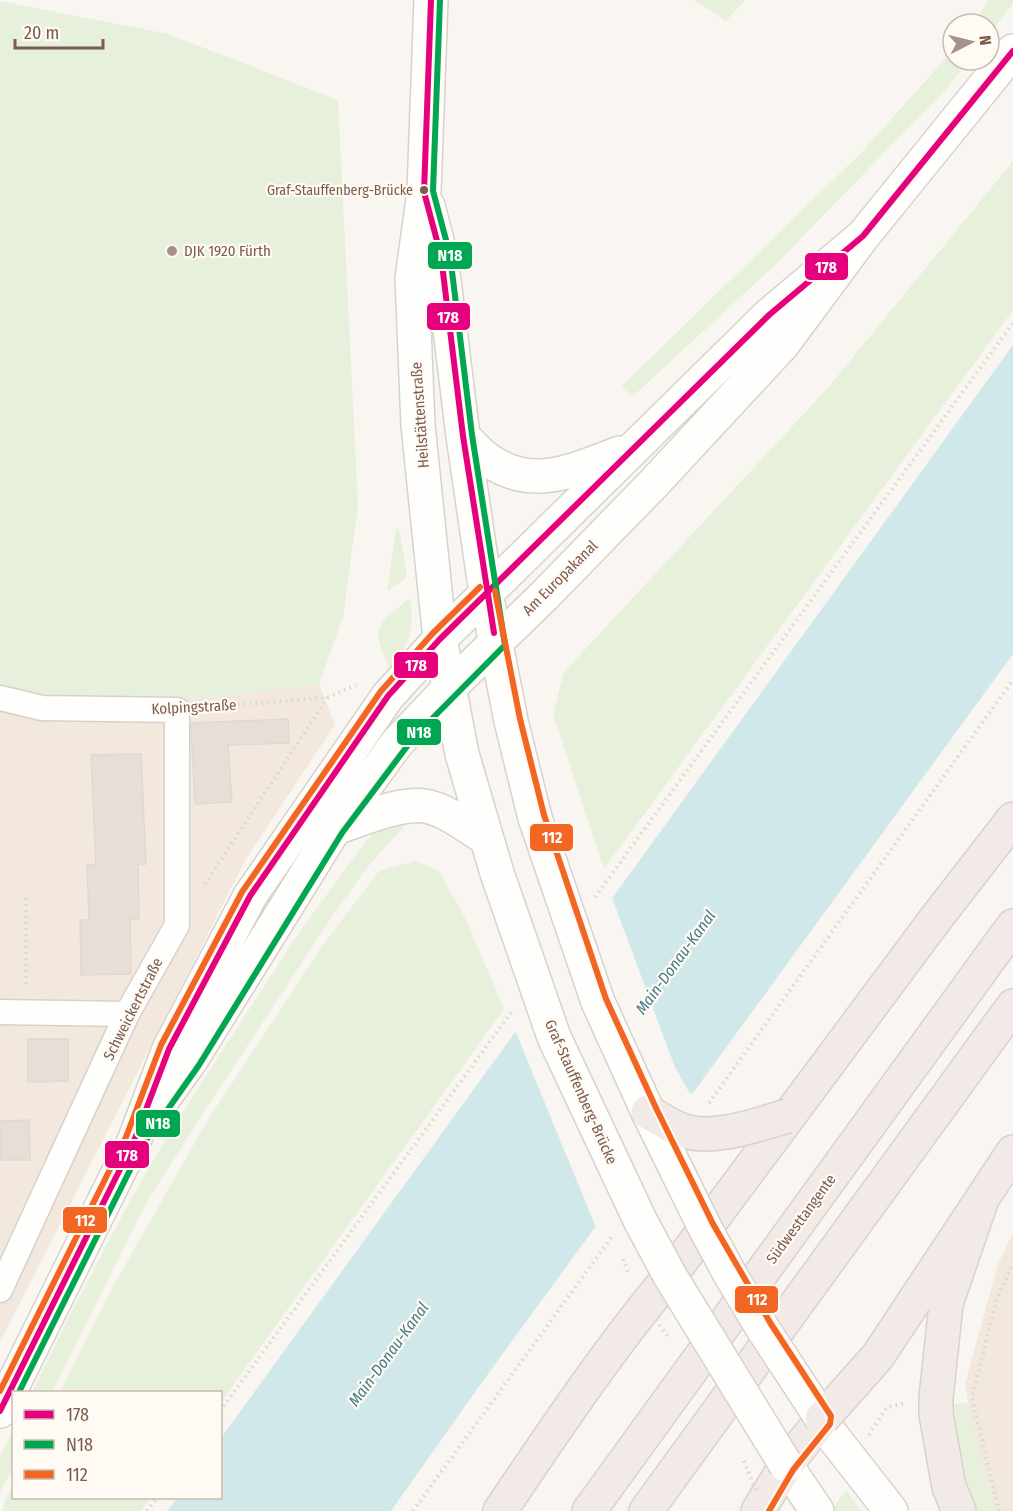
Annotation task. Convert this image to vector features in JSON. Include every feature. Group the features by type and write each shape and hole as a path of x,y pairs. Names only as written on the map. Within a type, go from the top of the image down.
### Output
{"highway":[{"path":"500,1511 646,1304 670,1276 934,921 1013,819"},
{"name":"Südwesttangente","path":"589,1511 1013,926"},
{"path":"646,1511 1013,1006"},
{"path":"648,1112 683,1131 707,1134 731,1132 788,1116"},
{"path":"758,1511 786,1465 826,1426 878,1356 1013,1152"},
{"path":"959,1511 949,1487 936,1414 936,1398 946,1304 981,1202"}],"main road":[{"name":"Heilstättenstraße","path":"431,0 424,192 412,278 418,425 440,639 449,688"},
{"name":"Am Europakanal","path":"134,1141 191,1060 335,828 407,730 655,482 783,344 863,236 1013,51"},
{"name":"Heilstättenstraße","path":"424,192 441,256 463,436 495,642"},
{"name":"Am Europakanal","path":"0,1411 134,1141 169,1049 250,896 388,696 440,639 630,449 769,315 863,236"},
{"path":"463,436 487,459 519,475 537,478 574,470 630,449"},
{"path":"495,642 515,740 535,818 598,1002 648,1112 705,1228 763,1329 826,1426 891,1511"},
{"name":"Graf-Stauffenberg-Brücke","path":"449,688 462,754 497,873 554,1037 639,1220 670,1276 786,1465 817,1511"},
{"path":"335,828 400,808 423,806 435,809 459,821 487,839"}],"street":[{"name":"Kolpingstraße","path":"0,698 42,708 177,710"},
{"name":"Schweickertstraße","path":"0,1290 128,1014 177,925 177,710"},
{"path":"0,1012 128,1014"}],"path":[{"path":"593,900 1013,324"},
{"path":"703,1110 1013,680"},
{"name":"Kolpingstraße","path":"177,710 328,697 357,685"},
{"path":"177,925 328,697"},
{"path":"26,898 26,1012"},
{"path":"222,1408 516,1006"},
{"path":"413,1511 614,1234"},
{"path":"999,1511 972,1398 997,1298 1013,1263"},
{"path":"869,1434 887,1407 910,1402"}],"shaded area":[{"path":"319,684 335,725 246,859 0,1342 0,686 46,700 170,702"},
{"path":"1013,1232 1013,1511 993,1511 978,1461 965,1384 998,1264"}],"green space":[{"path":"694,0 745,0 726,21"},
{"path":"989,0 1013,0 1013,4 1001,19 1001,12 981,12"},
{"name":"DJK 1920 Fürth","path":"0,1 168,34 338,100 358,506 343,617 319,684 170,702 46,700 0,686"},
{"path":"941,63 941,72 960,72 949,86 775,265 633,396 622,386 863,151"},
{"path":"1013,161 1013,310 604,869 553,714 564,672 827,389"},
{"path":"396,529 400,533 407,577 387,592"},
{"path":"410,598 412,619 409,636 391,670 380,645 378,636 380,628 390,615"},
{"path":"408,822 370,864 339,906 145,1205 52,1391 32,1391 131,1199 171,1130 300,931 368,839 382,827"},
{"path":"416,861 439,871 465,918 504,1009 222,1401 222,1391 61,1391 114,1285 207,1121 323,945 379,871"},
{"path":"968,1403 980,1459 997,1511 975,1511 964,1480 953,1404"},
{"path":"12,1433 12,1469 0,1492 0,1457"},
{"path":"12,1486 12,1499 150,1499 141,1511 3,1511"},
{"path":"846,1490 861,1511 831,1511"}],"water":[{"name":"Main-Donau-Kanal","path":"1013,345 1013,654 480,1385 391,1511 167,1511 176,1499 222,1499 222,1437"}],"pier":[{"path":"611,895 675,1067 689,1092 695,1095 597,1230 514,1028"}],"building":[{"path":"288,719 289,743 228,745 232,802 195,804 191,723"},
{"path":"141,754 146,864 138,864 139,919 130,919 131,974 81,975 80,920 89,920 87,865 96,865 91,755"},
{"path":"28,1039 68,1039 68,1081 28,1082"},
{"path":"29,1120 30,1160 0,1160 0,1121"}],"transit line":[{"name":"178","path":"431,0 424,192 441,256 463,436 494,633"},
{"name":"N18","path":"20,1391 142,1146 199,1065 342,833 414,737 505,645 472,435 450,255 433,191 440,0"},
{"name":"178","path":"0,1411 134,1141 169,1049 250,896 388,696 440,639 769,315 863,236 1013,51"},
{"name":"112","path":"0,1391 126,1137 161,1045 242,892 381,691 433,633 480,587"},
{"name":"112","path":"495,591 520,719 544,815 606,999 713,1224 771,1324 831,1416 830,1424 793,1470 769,1511"}],"place":[{"name":"Graf-Stauffenberg-Brücke","path":"424,190"},
{"name":"DJK 1920 Fürth","path":"172,251"}]}
